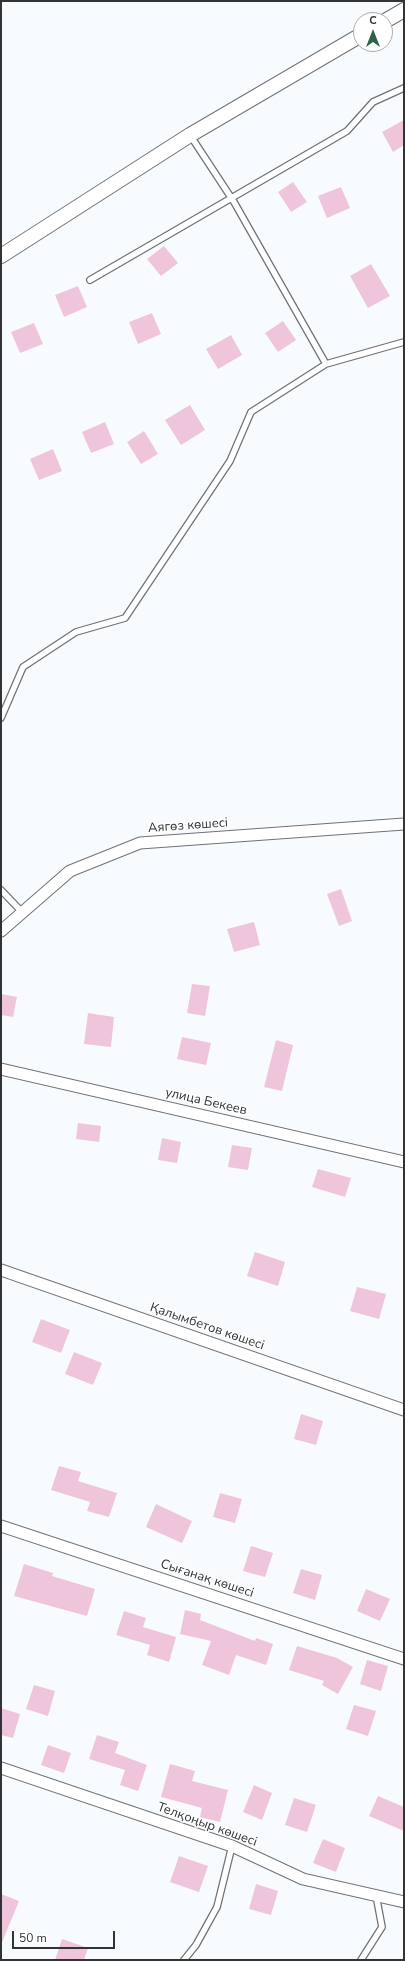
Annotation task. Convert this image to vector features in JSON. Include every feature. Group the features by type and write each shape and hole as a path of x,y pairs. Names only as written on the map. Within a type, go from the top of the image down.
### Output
{"street":[{"path":"393,16 404,10"},
{"path":"1,256 190,135 353,40"},
{"name":"Аягөз көшесі","path":"1,931 70,871 140,843 404,824"},
{"name":"улица Бекеев","path":"1,1069 404,1162"},
{"name":"Қалымбетов көшесі","path":"1,1270 404,1410"},
{"name":"Сығанақ көшесі","path":"1,1526 404,1659"},
{"name":"Телқоңыр көшесі","path":"1,1768 232,1846 303,1879 404,1902"}],"lane":[{"path":"90,280 347,131 373,102 404,88"},
{"path":"190,135 231,198 326,364"},
{"path":"1,718 23,667 76,632 125,618 230,461 251,412 326,364 404,342"},
{"path":"1,890 22,912"},
{"path":"184,1960 196,1945 217,1907 232,1846"},
{"path":"361,1960 382,1927 376,1895"}],"building":[{"path":"404,120 404,145 393,152 382,132"},
{"path":"293,182 307,202 291,212 278,192"},
{"path":"341,187 350,208 327,218 318,196"},
{"path":"164,246 178,263 161,276 147,259"},
{"path":"371,264 390,296 368,308 350,276"},
{"path":"78,286 87,307 64,317 55,295"},
{"path":"152,313 161,334 138,344 129,322"},
{"path":"283,321 296,340 278,352 265,333"},
{"path":"34,323 43,344 20,353 11,332"},
{"path":"231,335 242,355 218,369 206,349"},
{"path":"190,405 205,430 181,445 165,420"},
{"path":"105,422 114,444 91,453 82,432"},
{"path":"144,431 158,454 141,464 127,442"},
{"path":"53,449 62,471 39,480 30,459"},
{"path":"341,889 352,921 339,926 327,894"},
{"path":"254,922 260,945 234,952 227,929"},
{"path":"192,984 210,986 205,1016 187,1013"},
{"path":"1,994 17,997 13,1017 1,1015"},
{"path":"88,1013 114,1017 111,1047 84,1044"},
{"path":"182,1037 211,1043 206,1065 177,1059"},
{"path":"276,1040 293,1045 282,1091 264,1087"},
{"path":"78,1123 101,1126 99,1142 76,1139"},
{"path":"162,1138 181,1142 177,1163 158,1160"},
{"path":"232,1145 252,1148 248,1170 228,1167"},
{"path":"318,1169 351,1178 345,1197 312,1187"},
{"path":"255,1252 285,1262 278,1286 247,1276"},
{"path":"357,1287 386,1294 379,1319 350,1311"},
{"path":"41,1319 70,1330 61,1353 32,1342"},
{"path":"74,1352 102,1363 93,1385 65,1374"},
{"path":"301,1414 323,1421 316,1445 294,1439"},
{"path":"59,1466 81,1472 78,1481 117,1493 109,1517 87,1511 90,1502 51,1490"},
{"path":"220,1493 242,1499 235,1523 213,1517"},
{"path":"156,1504 192,1521 182,1543 146,1527"},
{"path":"251,1546 273,1553 265,1577 243,1571"},
{"path":"24,1564 53,1573 52,1576 95,1589 87,1616 14,1596"},
{"path":"301,1569 322,1575 315,1600 293,1593"},
{"path":"366,1589 390,1599 380,1621 357,1611"},
{"path":"185,1610 201,1614 200,1620 255,1641 256,1638 273,1644 266,1665 236,1655 229,1675 202,1665 211,1641 180,1634"},
{"path":"124,1611 146,1618 143,1627 176,1637 169,1662 147,1655 150,1645 116,1635"},
{"path":"297,1646 337,1658 353,1667 338,1694 322,1685 324,1681 289,1670"},
{"path":"367,1660 388,1666 381,1691 360,1684"},
{"path":"34,1685 55,1691 48,1716 26,1709"},
{"path":"354,1705 376,1711 368,1736 346,1729"},
{"path":"1,1708 20,1714 13,1738 1,1735"},
{"path":"97,1735 119,1742 115,1753 147,1765 138,1791 120,1785 125,1770 89,1759"},
{"path":"48,1745 71,1753 64,1773 41,1765"},
{"path":"170,1764 195,1771 192,1781 228,1790 220,1822 200,1817 202,1808 161,1797"},
{"path":"254,1785 272,1793 262,1820 243,1812"},
{"path":"378,1796 404,1807 404,1831 369,1816"},
{"path":"294,1798 316,1805 307,1832 285,1825"},
{"path":"323,1839 345,1848 336,1872 313,1863"},
{"path":"179,1856 208,1866 199,1892 170,1882"},
{"path":"256,1884 278,1891 271,1915 249,1909"},
{"path":"1,1894 19,1901 1,1945"},
{"path":"62,1939 88,1948 84,1960 55,1960"}]}
